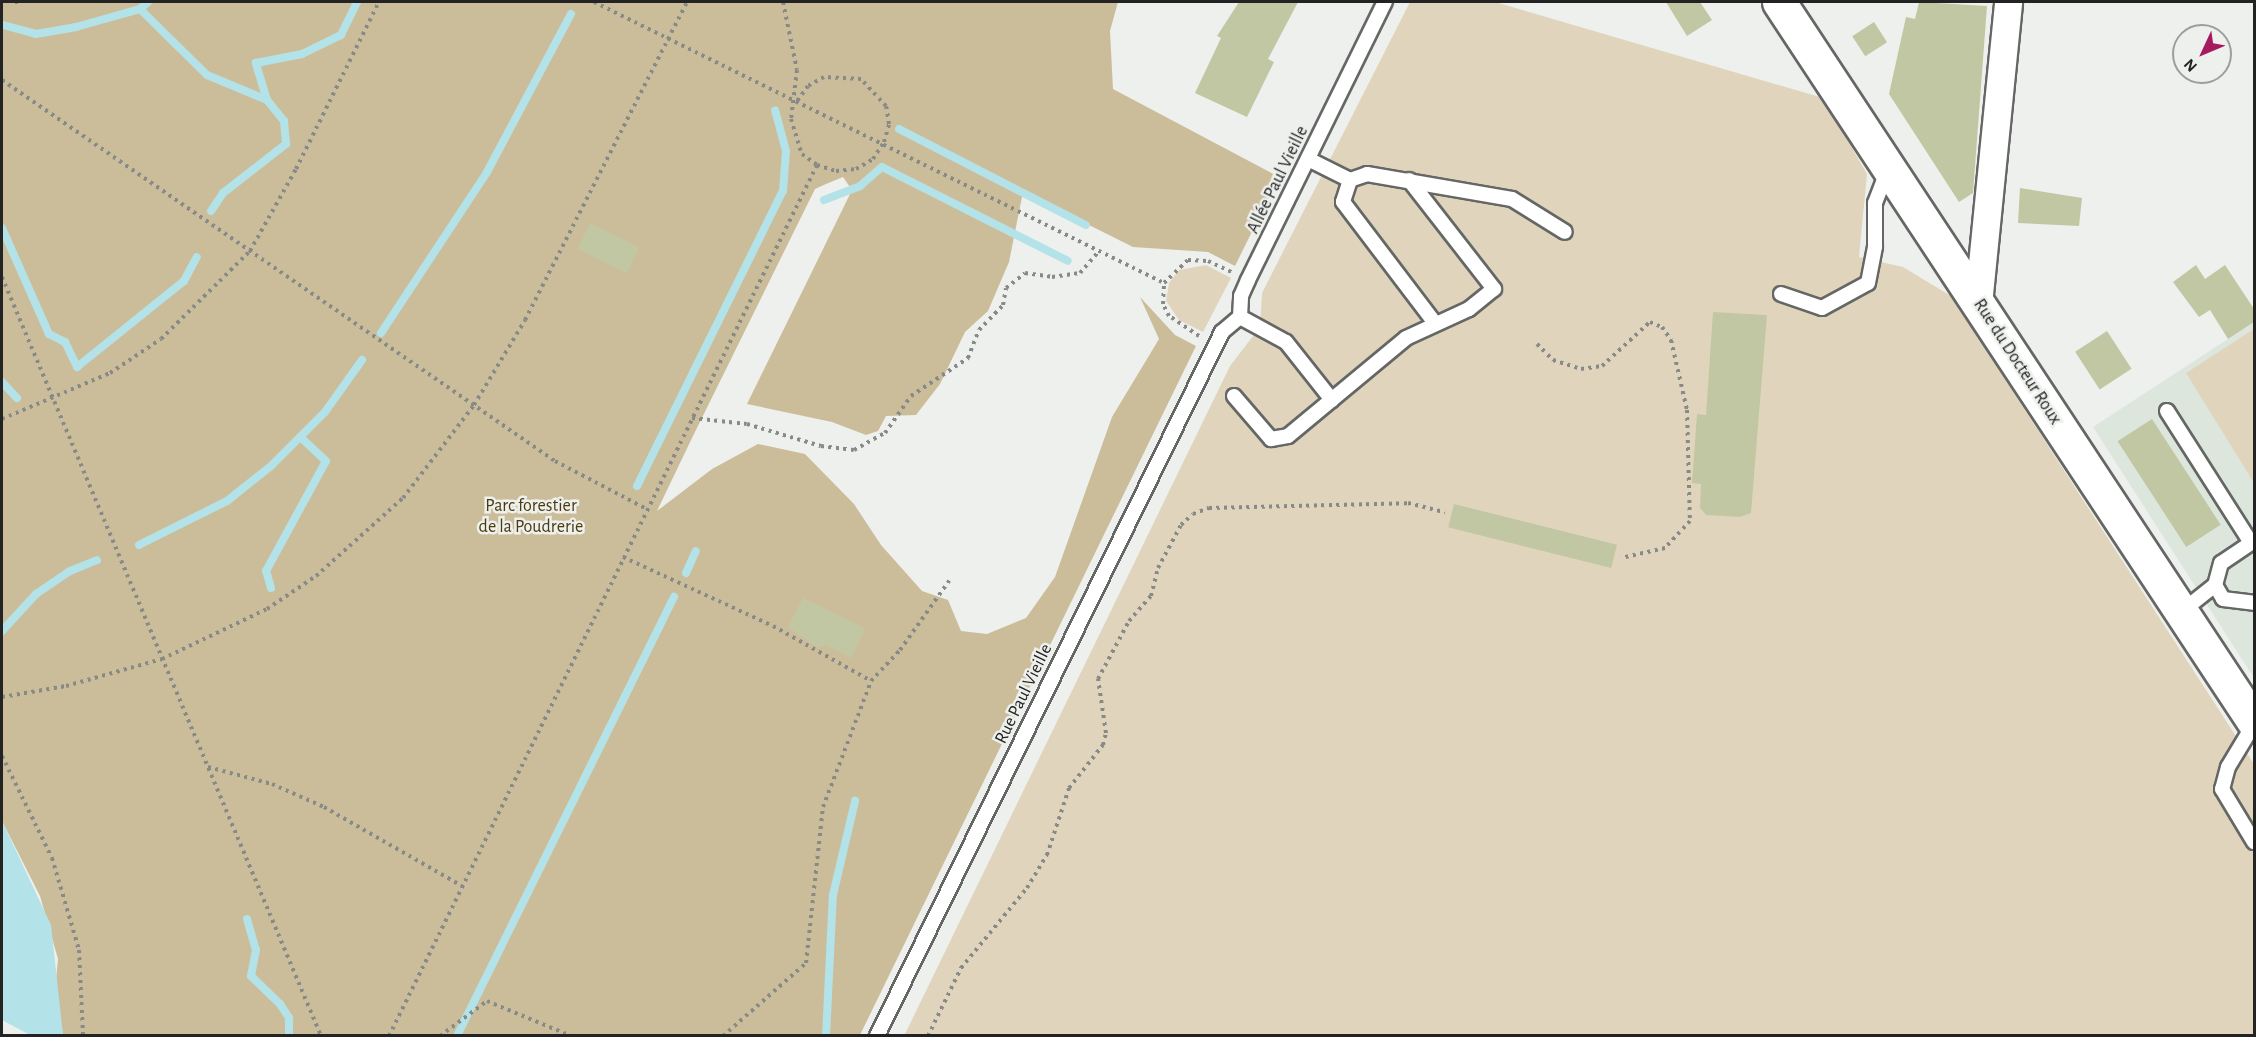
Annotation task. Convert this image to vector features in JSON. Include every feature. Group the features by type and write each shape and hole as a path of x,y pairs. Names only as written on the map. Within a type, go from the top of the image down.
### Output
{"main road":[{"name":"Rue du Docteur Roux","path":"1779,2 2254,723"}],"street":[{"path":"1978,304 2008,2"}],"lane":[{"name":"Allée Paul Vieille","path":"1240,317 1241,296 1248,280 1385,2"},
{"path":"1308,159 1350,180 1367,174 1512,199 1565,232"},
{"path":"1781,294 1822,308 1869,283 1875,246 1875,203 1889,168"},
{"path":"1350,180 1343,201 1435,323"},
{"path":"1234,396 1272,439 1288,436 1406,338 1469,309 1494,289 1409,180"},
{"path":"1216,345 1222,332 1240,317 1286,342 1332,400"},
{"name":"Rue Paul Vieille","path":"876,1035 1216,345"},
{"path":"2167,411 2251,543 2221,563 2215,585 2181,612"},
{"path":"2215,585 2223,599 2254,603"},
{"path":"2254,723 2228,767 2222,789 2254,842"}],"path":[{"path":"15,2 20,2"},
{"path":"2,419 53,400 110,373 161,339 250,251 296,169 379,2"},
{"path":"594,2 885,142 1098,252 1164,283"},
{"path":"2,697 66,686 162,659 267,609 316,576 403,498 474,405 525,320 687,2"},
{"path":"783,2 797,70 796,101 791,119 794,137 802,154 817,165 836,171 856,169 873,159 885,142 889,124 886,106 861,79 824,77 808,86 796,101"},
{"path":"2,80 555,461 647,510"},
{"path":"389,1035 817,165"},
{"path":"692,418 747,424 821,446 854,450 885,433 911,396 968,358 979,330 1003,305 1006,288 1025,273 1052,277 1080,273 1098,252"},
{"path":"1216,345 1168,316 1163,304 1164,283 1188,260 1208,261 1248,280"},
{"path":"2,277 321,1035"},
{"path":"1537,344 1553,360 1581,369 1602,366 1650,322 1662,327 1671,340 1687,410 1690,521 1665,548 1621,558"},
{"path":"928,1035 962,968 1027,888 1047,855 1069,788 1103,745 1106,733 1098,679 1129,621 1151,596 1158,568 1181,525 1193,514 1209,508 1408,503 1445,512"},
{"path":"623,557 773,626 871,681"},
{"path":"723,1035 806,963 823,807 871,681 900,650 949,581"},
{"path":"2,756 52,858 79,950 83,1035"},
{"path":"207,767 272,784 324,807 462,886"},
{"path":"440,1035 487,1001 572,1035"}],"shaded area":[{"path":"1410,2 1495,2 1823,98 1867,174 1859,257 1903,267 1951,296 2254,764 2254,1035 904,1036 1230,366 1260,327 1262,293"},
{"path":"1206,265 1231,278 1203,332 1179,320 1166,301 1169,283 1179,270"},
{"path":"2254,322 2254,678 2093,427"},
{"path":"2254,329 2254,483 2186,373"}],"green space":[{"name":"Parc forestier de la Poudrerie","path":"2,2 1118,2 1110,31 1113,89 1279,177 1235,266 1208,252 1133,247 1023,192 1009,262 988,311 965,332 940,384 916,415 886,416 878,431 866,435 832,422 747,404 852,190 843,177 826,184 815,189 692,438 657,511 712,469 758,444 805,454 854,504 881,545 922,591 948,600 961,631 987,634 1026,618 1055,577 1112,417 1159,339 1140,297 1175,335 1196,346 860,1035 63,1035 55,989 58,959 40,896 2,821"}],"water":[{"path":"2,821 51,925 63,1035 30,1035 2,1020"}],"building":[{"path":"1239,2 1298,2 1268,59 1274,62 1247,117 1195,93 1221,38 1217,36"},
{"path":"1666,2 1700,2 1712,20 1687,36"},
{"path":"1919,2 1987,6 1973,193 1959,202 1889,94 1906,17 1915,19"},
{"path":"1874,22 1887,42 1865,56 1852,36"},
{"path":"2020,188 2082,198 2079,226 2018,223"},
{"path":"590,223 639,247 627,273 577,249"},
{"path":"2196,265 2205,279 2225,265 2254,309 2254,322 2228,339 2210,310 2199,317 2173,282"},
{"path":"1713,312 1767,315 1751,513 1740,517 1706,515 1700,508 1701,484 1692,483 1697,414 1706,415"},
{"path":"2107,331 2132,369 2100,389 2075,352"},
{"path":"2152,419 2221,525 2186,547 2118,441"},
{"path":"1454,504 1617,545 1611,568 1448,527"},
{"path":"803,598 865,628 851,658 825,645 818,648 788,627"}],"waterway":[{"path":"3,25 36,34 76,27 140,9 148,2"},
{"path":"211,211 223,193 286,144 284,121 267,100 256,63 302,54 341,35 357,2"},
{"path":"140,9 207,75 267,100"},
{"path":"381,333 487,172 571,14"},
{"path":"637,486 783,191 786,151 775,110"},
{"path":"899,129 1086,225"},
{"path":"824,200 860,186 882,167 1068,261"},
{"path":"2,228 49,334 65,342 77,367 184,281 197,257"},
{"path":"139,545 227,501 271,466 325,412 362,360"},
{"path":"2,382 17,398"},
{"path":"271,588 266,571 326,461 300,437"},
{"path":"686,573 696,551"},
{"path":"2,631 36,594 70,571 97,560"},
{"path":"457,1036 674,597"},
{"path":"826,1036 833,895 855,801"},
{"path":"247,919 256,950 251,976 280,1004 289,1018 289,1036"}]}
